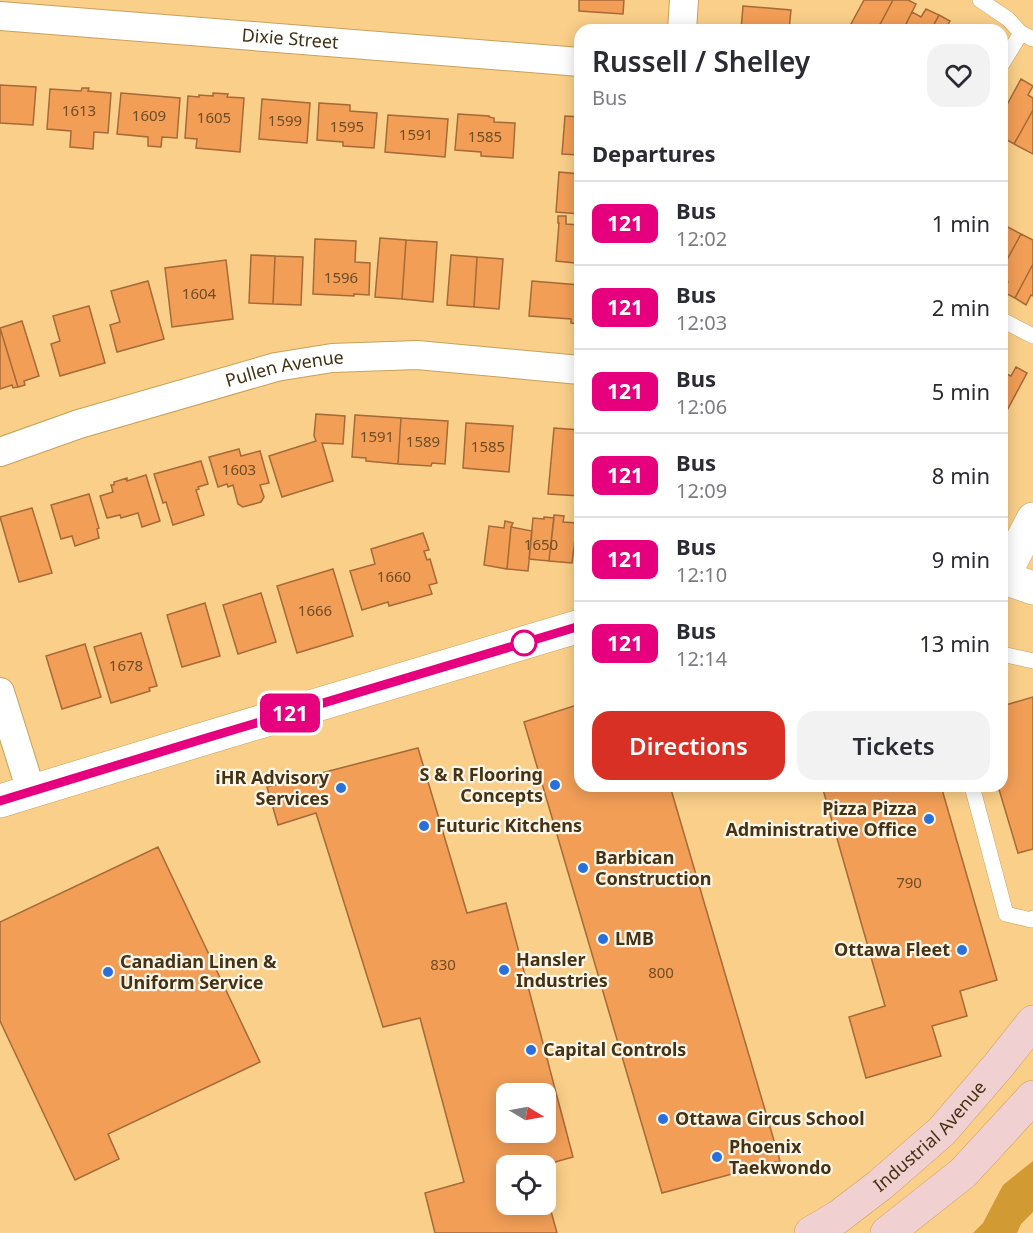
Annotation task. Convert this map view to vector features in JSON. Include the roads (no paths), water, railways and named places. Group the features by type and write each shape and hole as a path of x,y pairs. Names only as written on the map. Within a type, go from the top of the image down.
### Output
{"main road":[{"name":"Industrial Avenue","path":"811,1233 838,1217 880,1185 942,1131 1033,1022"},
{"path":"887,1233 963,1173 1033,1097"}],"street":[{"path":"682,24 684,0"},
{"name":"Dixie Street","path":"0,16 574,62"},
{"name":"Pullen Avenue","path":"0,452 79,424 276,367 332,358 417,355 574,369"},
{"path":"1008,566 1033,519"},
{"path":"1008,579 1033,588"},
{"path":"0,801 574,628"},
{"path":"0,692 31,791"}],"lane":[{"path":"980,0 1008,19 1027,36 1008,57"},
{"path":"1008,323 1033,336"},
{"path":"1008,655 1033,661"},
{"path":"974,792 1006,914 1032,924"}],"place":[{"name":"S & R Flooring Concepts","path":"555,785"},
{"name":"iHR Advisory Services","path":"341,788"},
{"name":"Pizza Pizza Administrative Office","path":"929,819"},
{"name":"Futuric Kitchens","path":"424,826"},
{"name":"Barbican Construction","path":"583,868"},
{"name":"LMB","path":"603,939"},
{"name":"Ottawa Fleet","path":"962,950"},
{"name":"Hansler Industries","path":"504,970"},
{"name":"Canadian Linen & Uniform Service","path":"108,972"},
{"name":"Capital Controls","path":"531,1050"},
{"name":"Ottawa Circus School","path":"663,1119"},
{"name":"Phoenix Taekwondo","path":"717,1157"}]}
